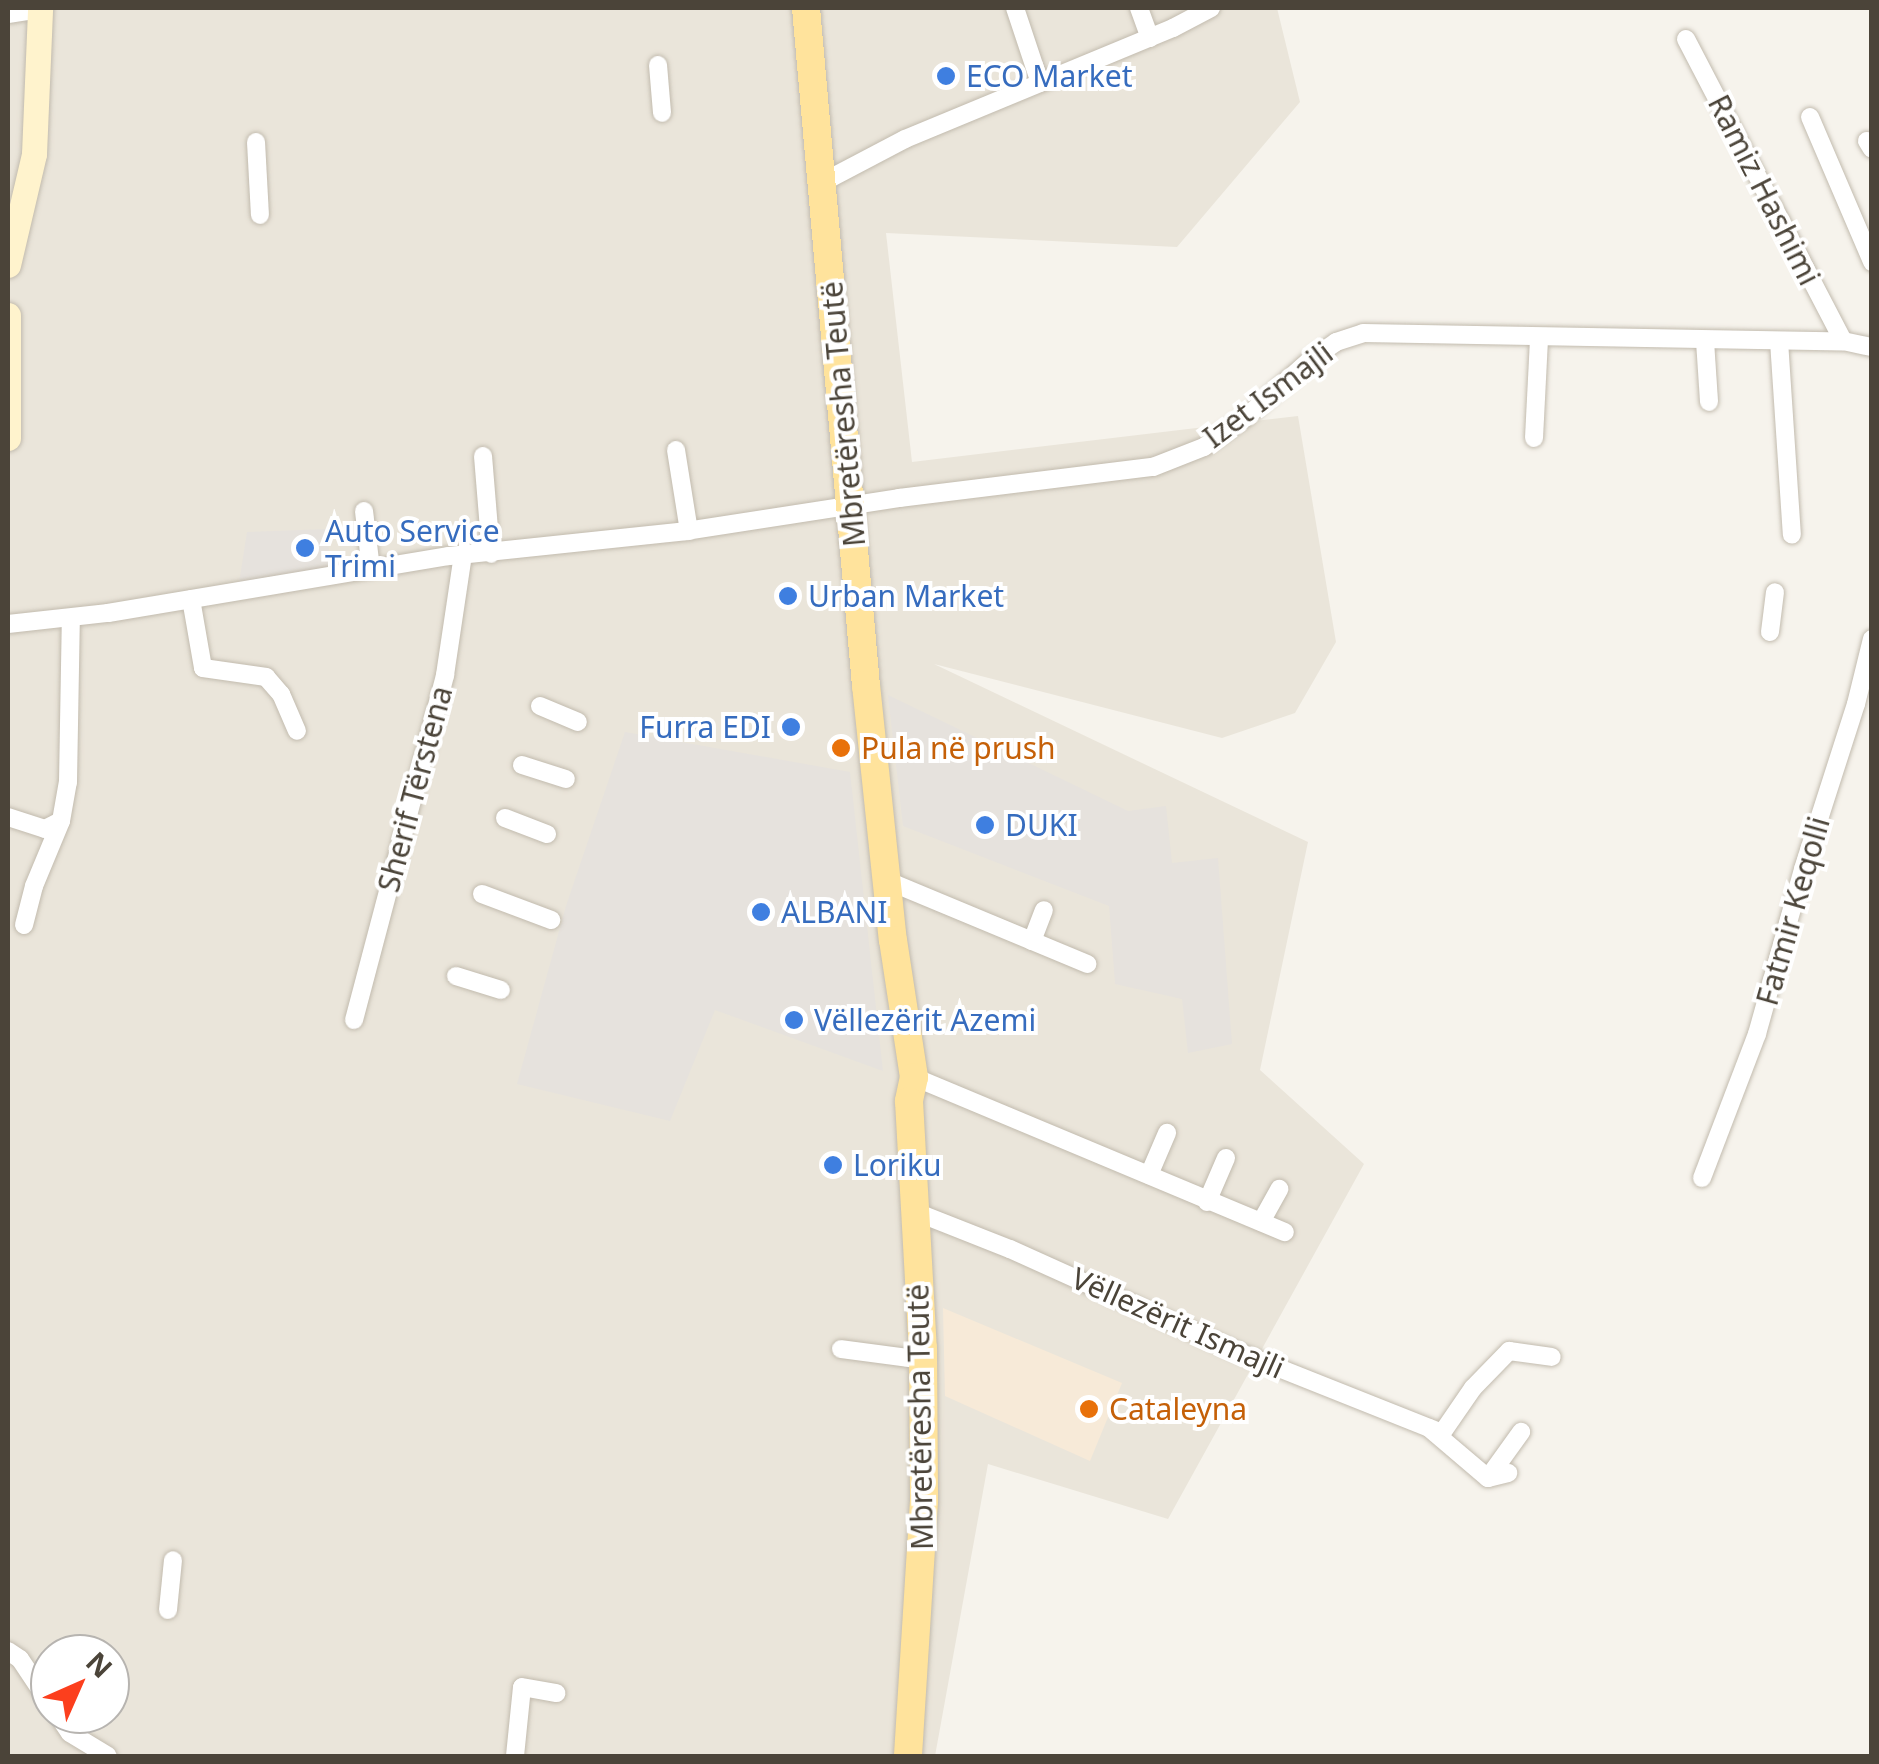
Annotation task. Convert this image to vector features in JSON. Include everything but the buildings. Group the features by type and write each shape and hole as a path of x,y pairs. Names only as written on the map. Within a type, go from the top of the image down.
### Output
{"main road":[{"name":"Mbretëresha Teutë","path":"806,8 825,182 849,506 888,881 914,1077 909,1101 923,1360 924,1501 908,1756"}],"street":[{"path":"8,14 40,8 34,154 9,242 8,266"},
{"path":"1014,8 1040,83"},
{"path":"1139,8 1150,38"},
{"path":"825,182 905,138 1150,38 1190,14 1211,8"},
{"name":"Ramiz Hashimi","path":"1686,38 1843,340"},
{"path":"658,64 662,113"},
{"path":"1810,117 1872,262"},
{"path":"256,142 260,215"},
{"path":"8,315 8,438"},
{"name":"Izet Ismajli","path":"849,506 1153,467 1204,447 1246,417 1308,362 1336,342 1362,333 1704,341 1843,340 1872,347"},
{"path":"1534,438 1539,338"},
{"path":"1704,341 1708,402"},
{"path":"1779,341 1792,535"},
{"path":"676,450 690,531"},
{"path":"483,456 491,553"},
{"path":"8,624 191,600 463,555 690,531 849,506"},
{"path":"364,511 371,570"},
{"name":"Sherif Tërstena","path":"354,1020 445,676 463,555"},
{"path":"1770,632 1775,592"},
{"path":"191,600 203,668 266,677 281,694 297,731"},
{"path":"24,925 34,886 61,821 68,782 72,618"},
{"name":"Fatmir Keqolli","path":"1702,1178 1757,1034 1802,868 1856,704 1872,639"},
{"path":"540,706 578,722"},
{"path":"522,765 566,779"},
{"path":"8,817 45,829 61,821"},
{"path":"505,818 546,834"},
{"path":"888,881 1087,964"},
{"path":"482,894 551,920"},
{"path":"1032,940 1044,910"},
{"path":"456,976 501,990"},
{"path":"914,1077 1286,1232"},
{"path":"1149,1175 1167,1133"},
{"path":"1208,1202 1226,1158"},
{"path":"1262,1222 1279,1189"},
{"name":"Vëllezërit Ismajli","path":"916,1212 1010,1248 1236,1351 1435,1430 1488,1478"},
{"path":"841,1350 923,1360"},
{"path":"1435,1430 1509,1351 1552,1357"},
{"path":"1488,1478 1521,1432"},
{"path":"1488,1478 1508,1473"},
{"path":"168,1610 173,1560"},
{"path":"8,1651 20,1659 30,1674"},
{"path":"514,1756 522,1687 556,1694"},
{"path":"72,1734 108,1756"}],"shaded area":[{"path":"8,8 1277,8 1300,102 1177,247 886,233 912,462 1298,416 1336,642 1295,713 1222,738 934,664 1308,842 1260,1070 1364,1164 1168,1519 988,1464 935,1756 8,1756"},
{"path":"326,529 332,570 239,583 247,532"},
{"path":"888,695 1128,811 1166,806 1172,863 1218,858 1232,1044 1188,1053 1182,999 1115,984 1109,906 903,826"},
{"path":"625,732 850,772 883,1071 715,1010 670,1121 517,1084 566,906"},
{"path":"943,1308 1122,1383 1090,1461 945,1396"}],"place":[{"name":"ECO Market","path":"946,76"},
{"name":"Auto Service Trimi","path":"305,548"},
{"name":"Urban Market","path":"788,596"},
{"name":"Furra EDI","path":"791,727"},
{"name":"Pula në prush","path":"841,748"},
{"name":"DUKI","path":"985,825"},
{"name":"ALBANI","path":"761,912"},
{"name":"Vëllezërit Azemi","path":"794,1020"},
{"name":"Loriku","path":"833,1165"},
{"name":"Cataleyna","path":"1089,1409"}]}
